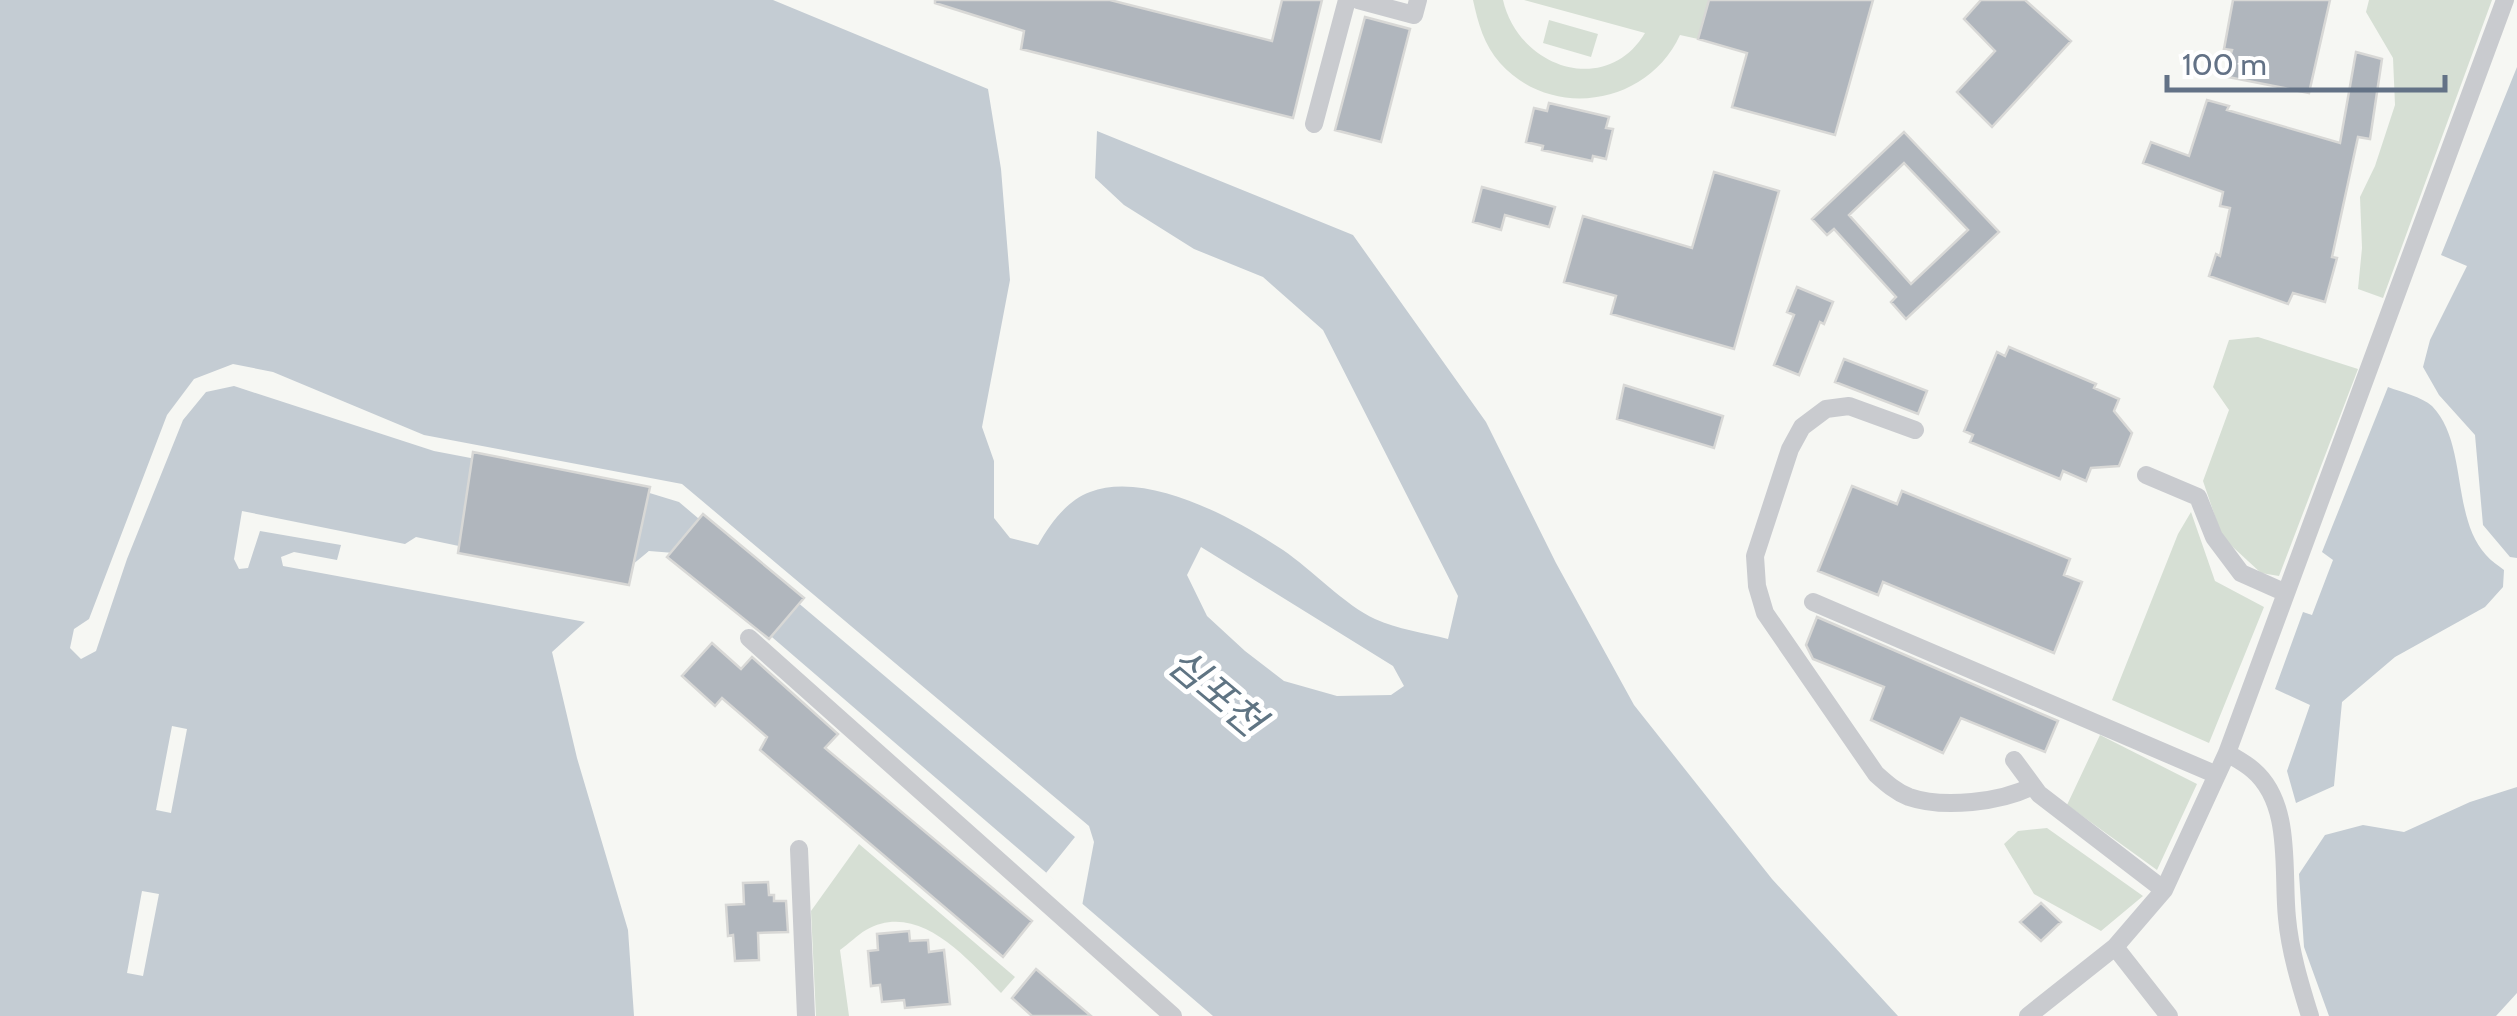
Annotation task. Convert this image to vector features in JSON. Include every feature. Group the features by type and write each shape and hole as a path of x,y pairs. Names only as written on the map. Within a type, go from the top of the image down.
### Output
{"street":[{"path":"1314,124 1347,0"},
{"path":"1358,0 1414,16 1418,0"},
{"path":"2028,1016 2115,946 2164,890 2227,753 2506,0"},
{"path":"1914,430 1850,406 1826,409 1802,427 1790,449 1755,556 1756,586 1765,613 1876,774 1893,789 1910,797 1934,800 1994,801 2033,786"},
{"path":"2146,475 2198,497 2214,538 2241,573 2286,593"},
{"path":"1813,602 2217,774"},
{"path":"748,638 1172,1016"},
{"path":"2227,753 2255,771 2275,799 2284,848 2287,920 2297,975 2310,1016"},
{"path":"2014,760 2033,786 2164,890"},
{"path":"799,849 806,1016"},
{"path":"2115,946 2168,1016"}],"shaded area":[{"path":"1473,0 1503,0 1526,43 1565,66 1587,69 1608,65 1628,53 1645,33 1524,0 1709,0 1698,39 1680,35 1665,59 1646,77 1623,90 1598,97 1571,98 1546,93 1521,81 1500,63 1482,33"},
{"path":"2369,0 2492,0 2383,298 2358,289 2362,248 2360,197 2395,105 2393,58 2366,12"},
{"path":"1549,20 1598,34 1591,57 1543,43"},
{"path":"2258,337 2358,369 2279,576 2261,573 2222,537 2203,481 2229,410 2213,387 2229,340"},
{"path":"2191,512 2215,581 2264,607 2209,743 2112,700 2178,534"},
{"path":"2100,735 2197,784 2157,870 2067,805"},
{"path":"2047,828 2143,896 2101,931 2034,894 2004,844 2018,831"},
{"path":"859,844 1015,977 1001,993 941,938 905,923 886,923 866,930 840,950 849,1016 816,1016 811,911"}],"water":[{"name":"심포천","path":"0,0 773,0 988,89 1001,169 1010,280 982,427 994,461 994,518 1010,538 1038,545 1053,521 1081,496 1113,487 1138,487 1190,501 1264,538 1375,619 1448,639 1458,596 1323,330 1263,277 1194,249 1124,205 1095,178 1097,131 1353,235 1486,422 1556,563 1634,705 1772,879 1898,1016 1213,1016 674,553 649,551 598,610 552,652 577,758 628,930 634,1016 0,1016","holes":["1201,547 1393,666 1404,686 1391,695 1337,696 1284,681 1207,616 1187,575"]},
{"path":"2517,67 2517,558 2510,557 2483,525 2475,435 2439,395 2423,367 2430,340 2467,266 2441,255"},
{"path":"2388,387 2428,403 2443,421 2456,459 2468,521 2486,555 2504,570 2503,587 2485,607 2395,657 2342,702 2334,786 2296,803 2287,771 2310,705 2275,689 2303,612 2312,615 2333,560 2322,552"},
{"path":"2517,787 2517,993 2496,1016 2329,1016 2304,947 2299,874 2325,835 2363,825 2404,832 2470,802"}],"pier":[{"path":"233,364 273,372 424,435 682,484 1089,826 1094,842 1082,906 1046,873 1075,837 679,502 643,491 434,451 234,386 206,392 183,420 127,559 96,651 81,659 70,648 74,629 89,619 167,415 194,379"},
{"path":"242,511 405,544 416,537 615,579 649,551 647,561 591,623 283,566 281,557 294,552 337,560 341,545 260,531 248,568 239,569 234,559"},
{"path":"172,726 187,729 171,813 156,810"},
{"path":"142,891 159,894 143,976 127,973"}],"building":[{"path":"935,0 1110,0 1272,41 1282,0 1322,0 1293,118 1021,49 1024,31"},
{"path":"1709,0 1873,0 1835,135 1732,107 1747,53 1698,39"},
{"path":"1981,0 2025,0 2071,41 1992,127 1957,92 1995,51 1964,19"},
{"path":"2233,0 2330,0 2309,93 2223,76 2232,50 2224,49"},
{"path":"1365,17 1410,29 1381,142 1335,130"},
{"path":"2356,52 2382,59 2370,139 2358,137 2332,257 2337,258 2325,302 2293,293 2288,304 2209,276 2216,254 2220,256 2230,208 2220,206 2223,192 2143,163 2151,142 2189,156 2207,100 2229,106 2227,110 2340,143"},
{"path":"1549,103 1609,117 1606,128 1613,129 1606,159 1593,156 1592,161 1542,150 1543,146 1526,142 1534,108 1547,111"},
{"path":"1904,132 1999,232 1906,319 1891,302 1896,297 1834,229 1827,235 1812,219","holes":["1904,163 1968,230 1911,284 1849,215"]},
{"path":"1714,172 1779,191 1734,349 1611,314 1616,296 1564,282 1583,216 1692,248"},
{"path":"1482,187 1555,207 1549,227 1505,215 1501,230 1473,222"},
{"path":"1797,287 1833,302 1824,324 1820,322 1799,375 1774,365 1794,315 1787,312"},
{"path":"2009,347 2096,384 2094,388 2119,399 2114,411 2132,433 2119,466 2091,468 2086,481 2063,471 2060,479 1970,442 1973,435 1964,431 1997,352 2005,356"},
{"path":"1844,359 1927,391 1918,414 1835,382"},
{"path":"1624,385 1723,416 1714,448 1617,419"},
{"path":"473,452 650,487 629,585 458,553"},
{"path":"1852,486 1897,504 1902,491 2070,559 2064,575 2082,582 2054,653 1883,582 1878,595 1818,571"},
{"path":"703,514 804,598 769,639 667,557"},
{"path":"1817,617 2058,721 2045,752 1961,718 1943,753 1871,720 1884,687 1813,659 1806,645"},
{"path":"712,643 741,669 752,657 838,734 825,748 1032,921 1003,957 760,750 767,737 722,698 715,706 682,676"},
{"path":"768,882 774,901 786,901 788,932 758,933 759,960 735,961 726,905 744,904 743,883"},
{"path":"2041,903 2061,922 2041,941 2020,922"},
{"path":"909,931 910,941 928,940 929,952 944,950 950,1004 905,1008 904,1000 882,1002 880,985 871,986 868,951 878,950 877,934"},
{"path":"1036,969 1091,1016 1032,1016 1012,998"}]}
